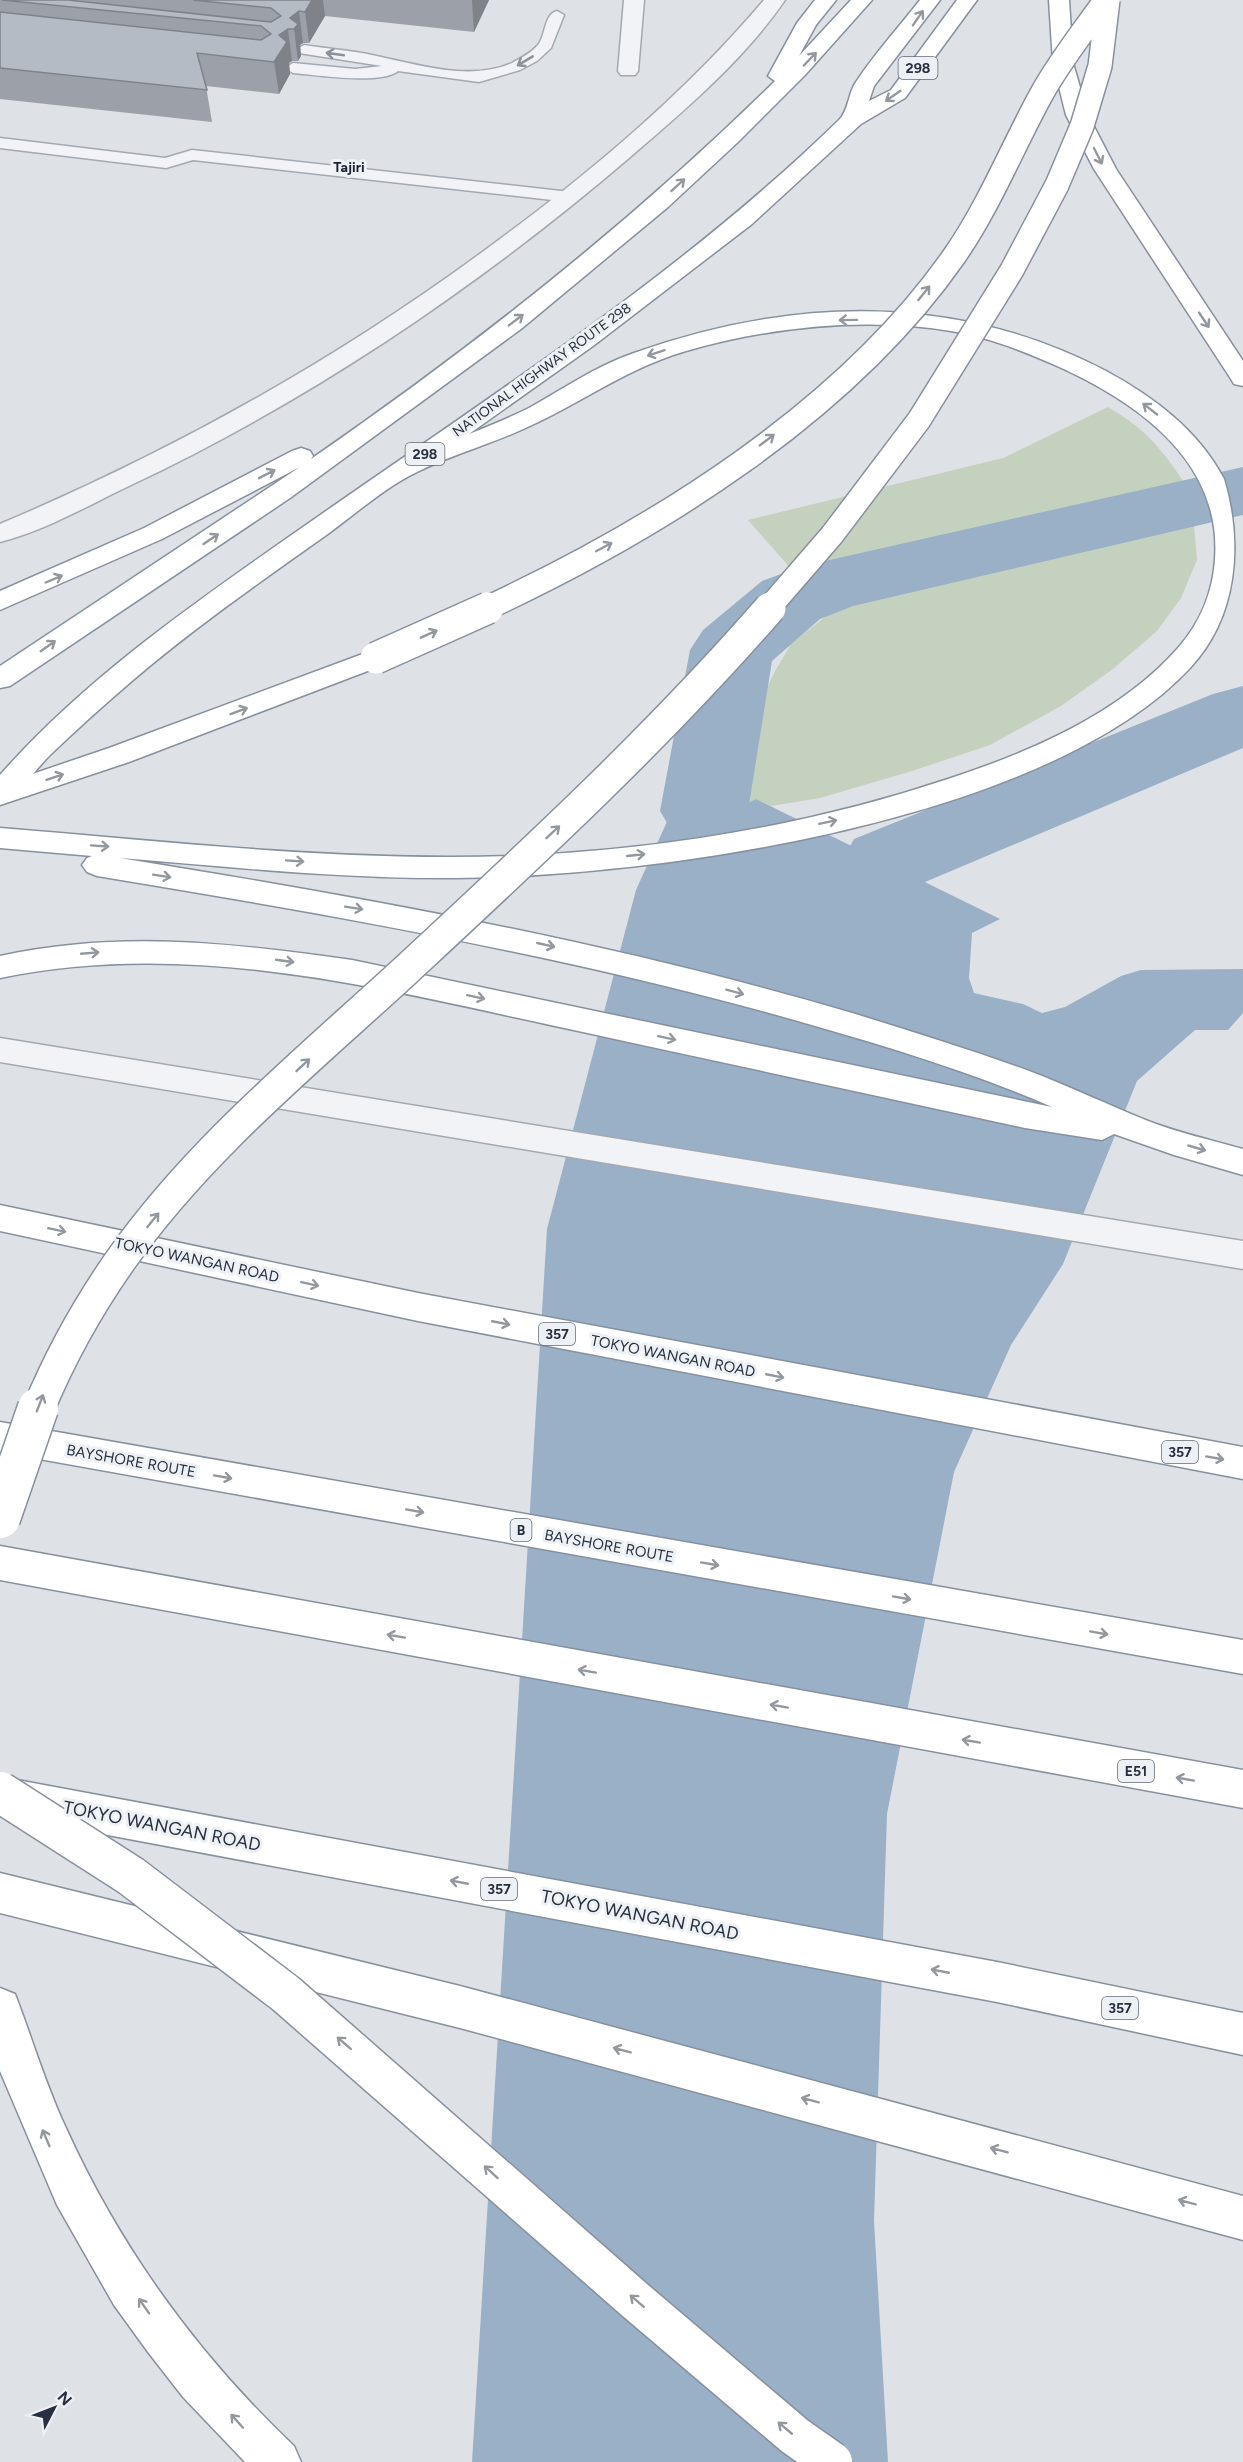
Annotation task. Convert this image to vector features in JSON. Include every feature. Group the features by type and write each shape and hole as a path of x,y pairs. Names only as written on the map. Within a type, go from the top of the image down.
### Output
{"highway":[{"path":"755,116 807,23 826,0"},
{"path":"0,679 282,491 470,356 635,225 755,116 862,0"},
{"name":"NATIONAL HIGHWAY ROUTE 298","path":"853,119 864,85 930,0"},
{"name":"NATIONAL HIGHWAY ROUTE 298","path":"0,794 35,753 123,673 242,582 585,341 744,219 853,119 898,94 967,0"},
{"path":"1059,0 1063,63 1077,115 1105,170 1243,380"},
{"path":"0,794 119,755 376,658 520,592 618,540 713,480 799,416 861,362 912,308 953,257 998,184 1042,93 1107,0"},
{"path":"0,1518 12,1476 48,1382 74,1333 122,1258 167,1203 216,1148 571,816 700,687 795,580 893,459 941,390 980,328 1050,198 1082,124 1100,67 1107,0"},
{"path":"0,838 358,865 483,867 569,862 729,842 831,822 921,799 996,773 1073,738 1142,696 1190,654 1223,600 1231,580 1232,545 1224,510 1212,479 1193,447 1139,401 1103,379 1029,345 987,331 937,323 832,321 777,324 734,332 634,360 527,418 407,467"},
{"path":"0,601 58,578 275,470 470,356"},
{"path":"0,852 95,865 384,913 522,939 650,969 786,1006 914,1045 1046,1091 1151,1135 1243,1162"},
{"path":"0,967 32,958 100,952 190,952 266,958 342,969 1025,1116 1151,1135"},
{"name":"TOKYO WANGAN ROAD","path":"0,1218 418,1308 1116,1441 1243,1463"},
{"name":"BAYSHORE ROUTE","path":"0,1437 1243,1657"},
{"name":"E51","path":"0,1563 1243,1790"},
{"path":"0,1794 131,1876 286,1994 636,2301 795,2436 832,2462"},
{"name":"TOKYO WANGAN ROAD","path":"0,1794 997,1982 1243,2034"},
{"path":"0,1893 472,2010 1243,2218"},
{"path":"997,1982 1243,2058"},
{"path":"0,2009 47,2140 102,2247 177,2354 259,2445 278,2462"}],"street":[{"path":"628,71 634,0"},
{"path":"0,534 169,457 274,402 363,346 484,264 570,197 678,105 722,62 775,0"},
{"path":"0,1050 1243,1255"}],"lane":[{"path":"304,50 371,59 405,68 479,77 507,70 532,58 546,45 557,15"},
{"path":"293,68 355,74 405,68"},
{"path":"0,143 166,163 192,155 570,197"}],"green space":[{"path":"1108,407 1122,415 1152,441 1169,460 1186,485 792,570 748,520 1003,458"},
{"path":"1193,514 1197,560 1181,598 1157,631 1113,669 1061,706 990,745 912,771 820,798 771,806 756,799 744,805 752,719 791,644 825,617 853,601"}],"water":[{"path":"756,799 1000,919 972,933 969,978 974,993 1023,1004 1042,1013 1065,1007 1121,976 1141,970 1243,969 1243,1013 1228,1030 1195,1030 1137,1081 1063,1264 1011,1345 954,1472 887,1814 874,2221 888,2462 472,2462 547,1229 636,890 670,815 744,805"}],"building":[{"path":"2,0 68,0 271,22 281,16 271,8 193,0 312,0 305,12 299,11 290,18 298,24 294,29 288,29 279,35 287,42 274,62 197,53 207,90 0,68 0,12 261,40 271,34 261,26"}],"waterway":[{"path":"704,811 732,650 791,600 832,585 1243,491"},
{"path":"886,862 1243,715"}],"district":[{"name":"Tajiri","path":"349,167"}]}
